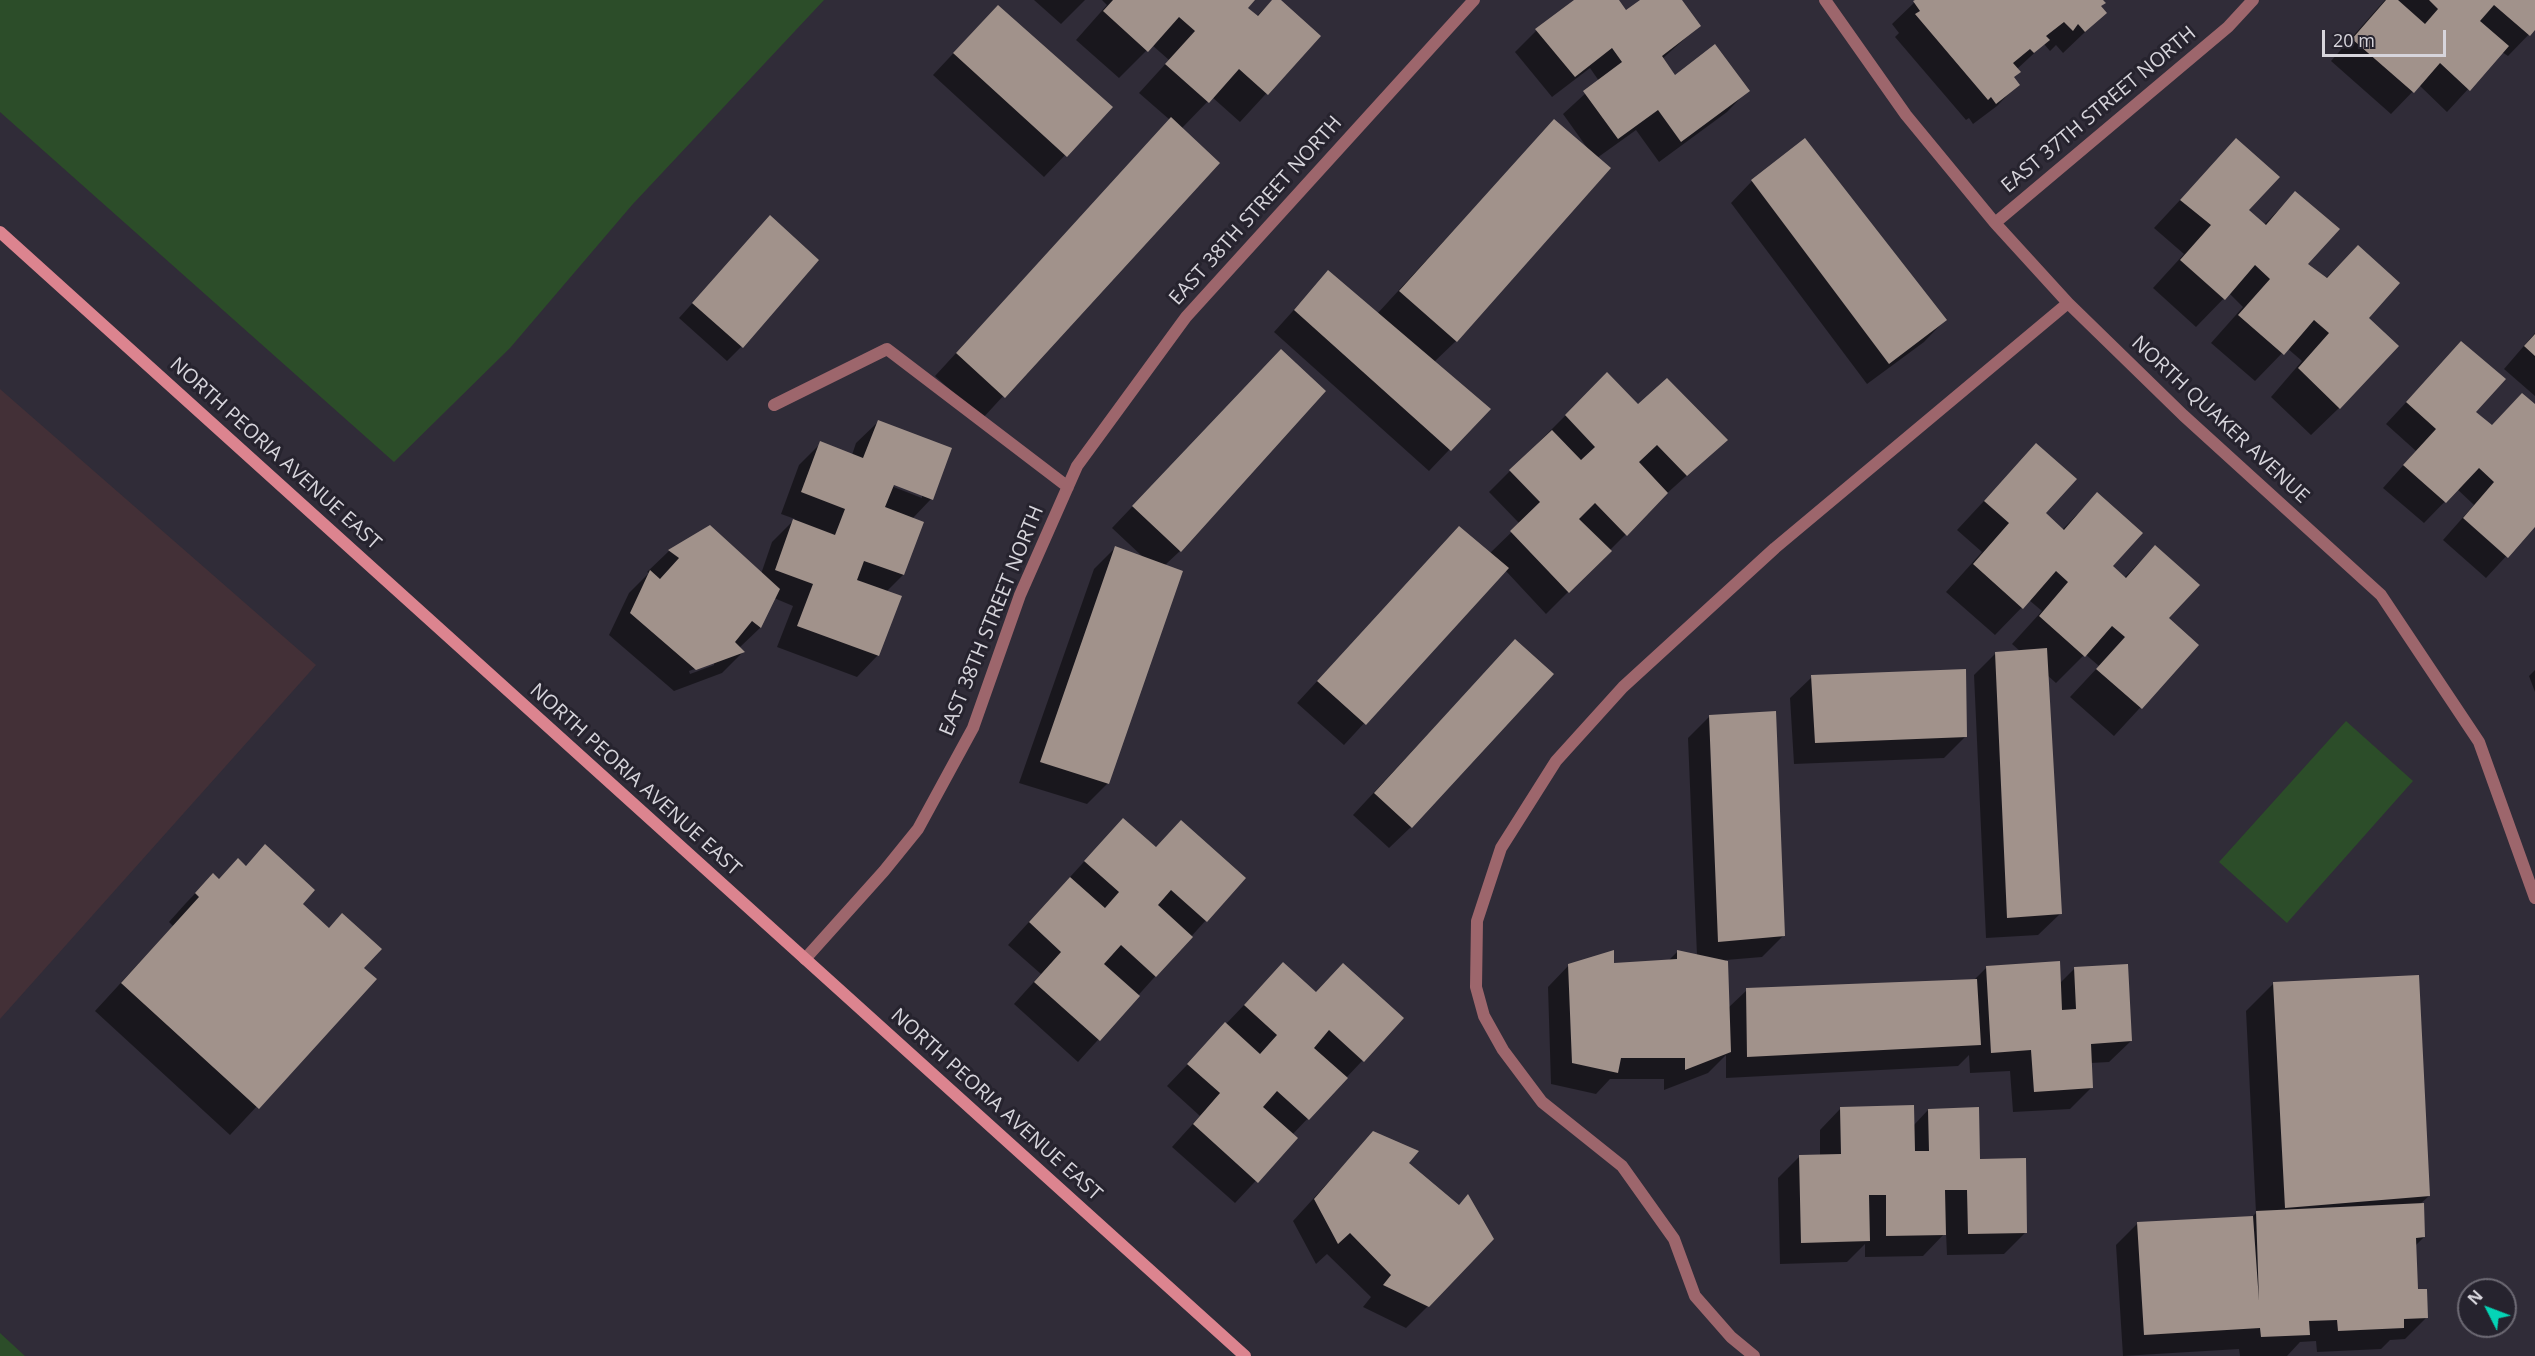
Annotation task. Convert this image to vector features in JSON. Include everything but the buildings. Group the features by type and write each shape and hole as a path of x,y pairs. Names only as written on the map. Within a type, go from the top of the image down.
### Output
{"main road":[{"name":"NORTH PEORIA AVENUE EAST","path":"0,232 1245,1356"}],"street":[{"name":"EAST 38TH STREET NORTH","path":"805,959 884,871 918,829 973,728 1020,595 1077,466 1186,317 1474,0"},
{"name":"NORTH QUAKER AVENUE","path":"1826,0 1906,114 1995,223 2068,303 2183,415 2382,595 2479,742 2535,898"},
{"name":"EAST 37TH STREET NORTH","path":"1995,223 2228,27 2253,0"},
{"path":"1754,1356 1731,1337 1695,1296 1674,1239 1622,1166 1542,1102 1503,1050 1484,1016 1476,987 1477,921 1501,848 1556,761 1623,687 1775,548 2068,303"},
{"path":"774,405 888,349 1068,487"}],"shaded area":[{"path":"0,389 316,665 0,1019"}],"green space":[{"path":"0,0 824,0 632,205 510,348 394,462 0,112"},
{"path":"2346,721 2413,781 2287,923 2219,862"},
{"path":"0,1333 25,1356 0,1356"}]}
